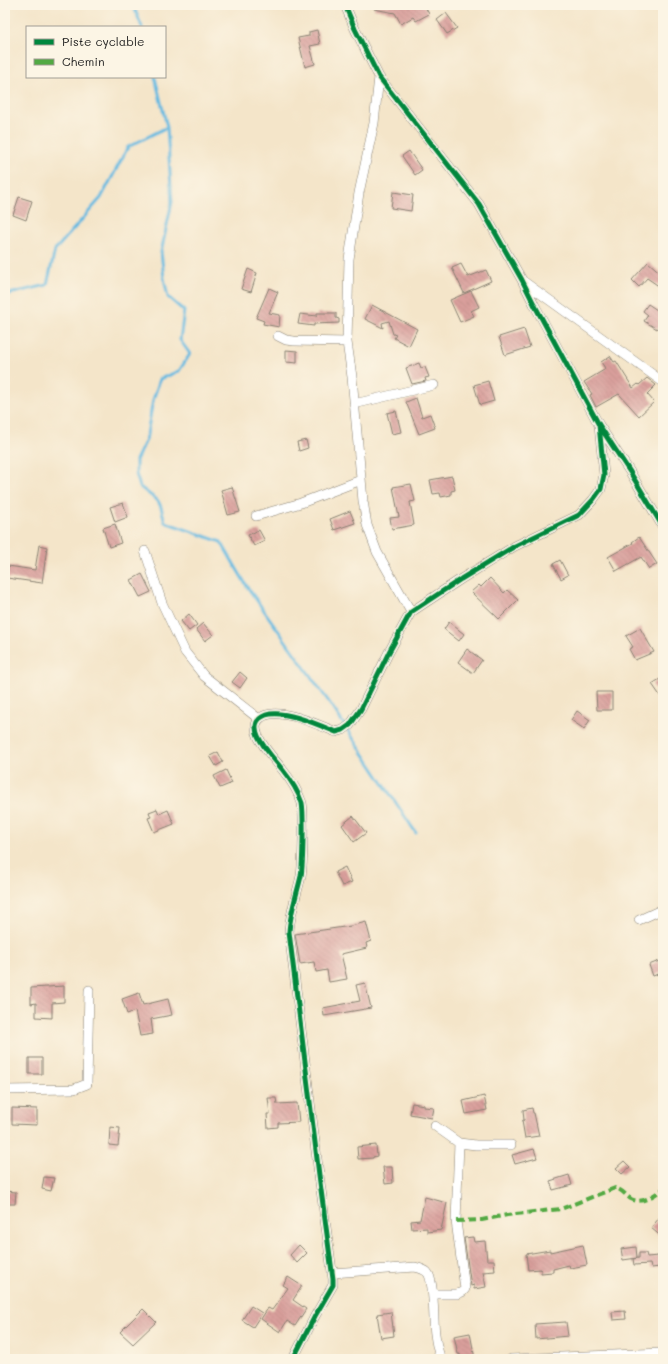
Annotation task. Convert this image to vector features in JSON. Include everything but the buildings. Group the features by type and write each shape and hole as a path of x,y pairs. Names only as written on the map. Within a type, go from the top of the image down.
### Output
{"street":[{"path":"345,5 379,78 479,204 522,280 598,424 630,472 663,527"},
{"path":"379,78 374,123 359,193 349,260 347,342 367,525 378,552 411,612"},
{"path":"522,280 663,382"},
{"path":"278,336 286,340 294,341 347,342"},
{"path":"354,404 434,385"},
{"path":"293,1359 333,1285 318,1175 289,932 291,916 302,873 302,803 294,786 259,739 256,730 259,719 272,714 282,714 336,732 343,730 350,725 361,709 389,652 411,612 515,546 579,515 593,500 601,489 604,475 598,424"},
{"path":"256,516 301,503 361,480"},
{"path":"144,551 162,603 185,652 204,676 259,719"},
{"path":"639,920 663,909"},
{"path":"5,1090 74,1090 87,1084 89,990"},
{"path":"435,1126 459,1143 476,1146 512,1145"},
{"path":"433,1294 457,1294 465,1289 456,1222 459,1143"},
{"path":"332,1273 415,1268 427,1272 430,1278 433,1294 435,1336 441,1359"},
{"path":"511,1359 663,1353"}],"waterway":[{"path":"133,5 142,26"},
{"path":"5,295 47,285 55,250 101,198 128,147 167,127 155,78"},
{"path":"167,127 172,202 161,252 168,297 184,311 180,340 190,354 179,371 160,379 153,400 146,440 136,460 136,474 140,487 158,501 165,522 221,542 248,588 329,702 416,833"}],"marked path":[{"path":"456,1221 482,1220 507,1215 561,1209 615,1188 622,1191 635,1201 644,1200 663,1189"}],"cycle path":[{"path":"345,5 355,29 379,77 479,204 522,280 599,425 630,472 663,527"},
{"path":"293,1359 333,1285 333,1279 289,932 292,911 302,870 303,809 302,803 291,781 261,742 257,734 256,726 259,720 266,715 273,714 292,716 336,732 343,730 350,725 361,709 389,652 411,612 515,546 579,515 593,500 601,489 604,475 599,425"}]}
